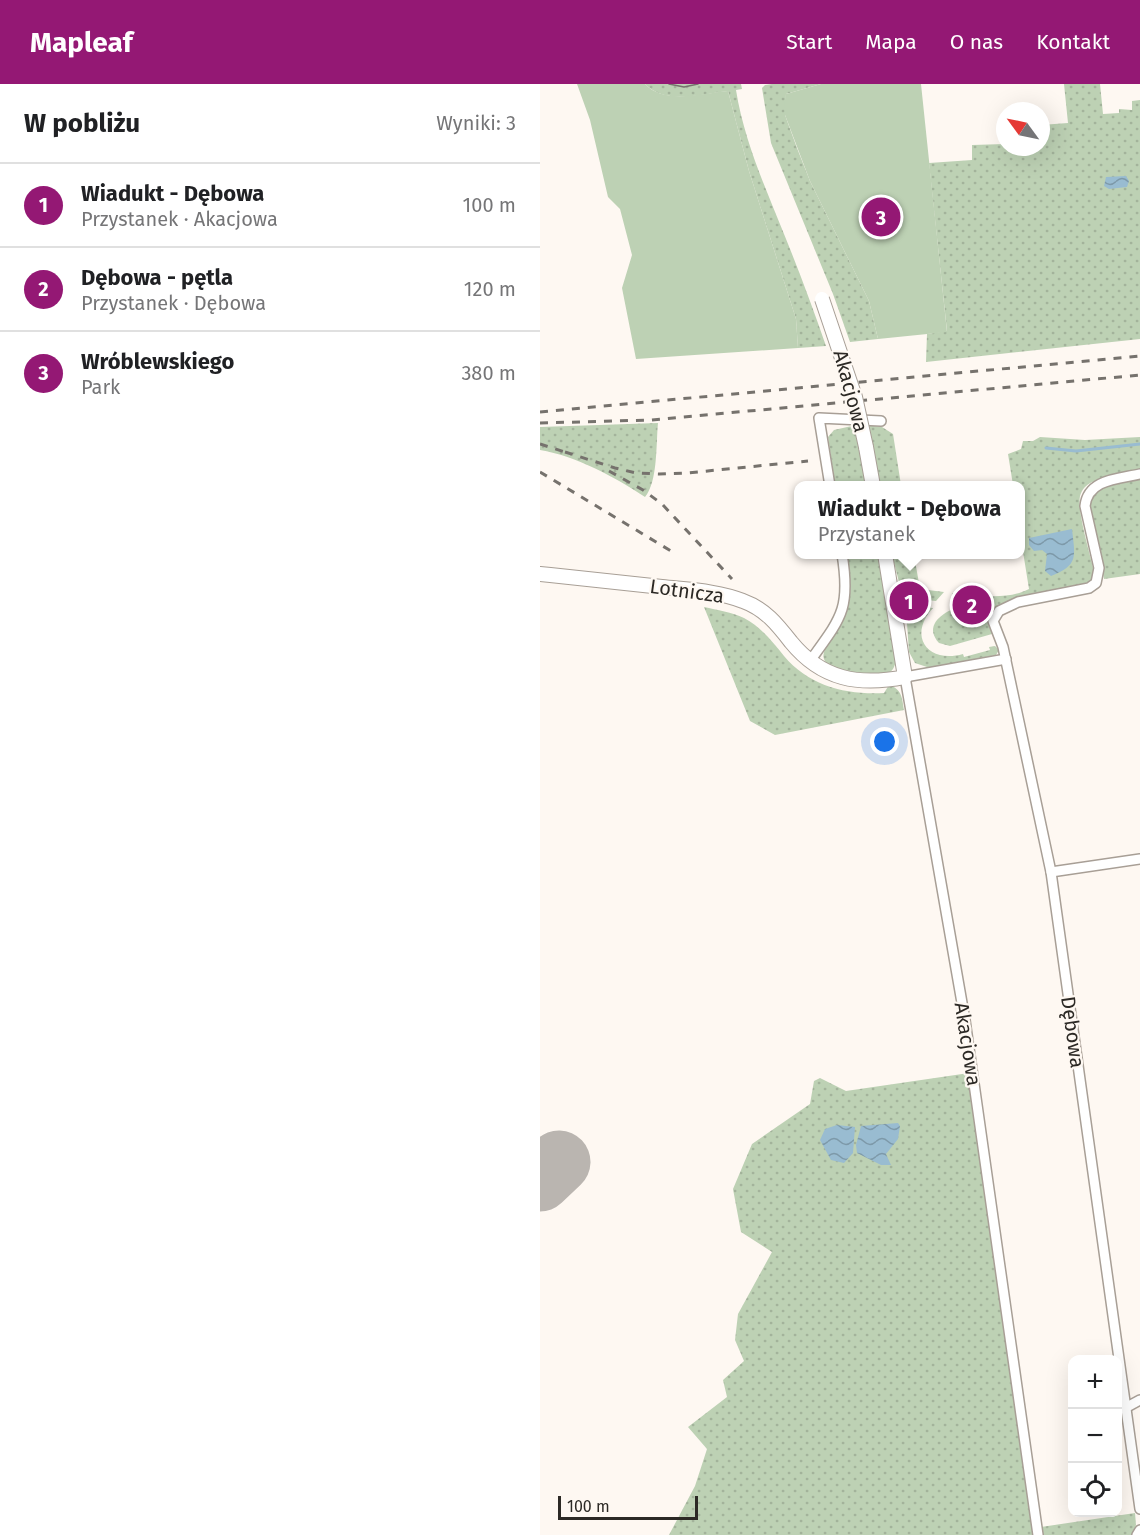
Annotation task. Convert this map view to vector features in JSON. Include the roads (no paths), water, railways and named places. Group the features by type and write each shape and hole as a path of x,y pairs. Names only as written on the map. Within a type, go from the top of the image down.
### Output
{"street":[{"name":"Akacjowa","path":"822,299 855,398 872,481"},
{"path":"829,481 819,418 881,422"},
{"name":"Dębowa","path":"1140,474 1098,484 1090,489 1086,497 1085,506 1099,568 1096,583 1089,588 1018,602 999,611 993,621 1001,637 1051,872 1140,1509"},
{"path":"843,559 846,596 842,612 810,661 828,673 852,680 872,682 1006,659"},
{"name":"Akacjowa","path":"886,559 967,1030 1038,1535"},
{"name":"Lotnicza","path":"540,574 704,592 742,600 769,616 810,661"},
{"path":"1051,872 1140,859"},
{"path":"1127,1407 1140,1400"},
{"path":"1137,1535 1140,1530"}],"water":[{"path":"1126,176 1129,181 1127,187 1109,189 1104,186 1106,177"},
{"path":"1072,529 1074,553 1071,564 1051,576 1045,571 1047,554 1042,550 1034,551 1029,545 1029,538"},
{"path":"898,1123 900,1126 898,1139 886,1154 891,1165 881,1165 857,1153 856,1145 861,1126"},
{"path":"837,1125 855,1127 853,1153 844,1163 831,1160 820,1140 825,1129"}],"waterway":[{"path":"1046,448 1076,451 1140,444"}],"tram line":[{"path":"669,84 684,87 698,84"}],"railway":[{"path":"540,412 1140,356"},
{"path":"540,423 651,420 1140,375"},
{"path":"540,444 571,454"},
{"path":"565,452 636,473 659,474 808,461"},
{"path":"609,471 643,490 662,504 732,579"},
{"path":"540,472 671,551"}],"place":[{"name":"Wróblewskiego","path":"881,217"},
{"name":"Wiadukt - Dębowa","path":"909,601"},
{"name":"Dębowa - pętla","path":"972,605"}]}
